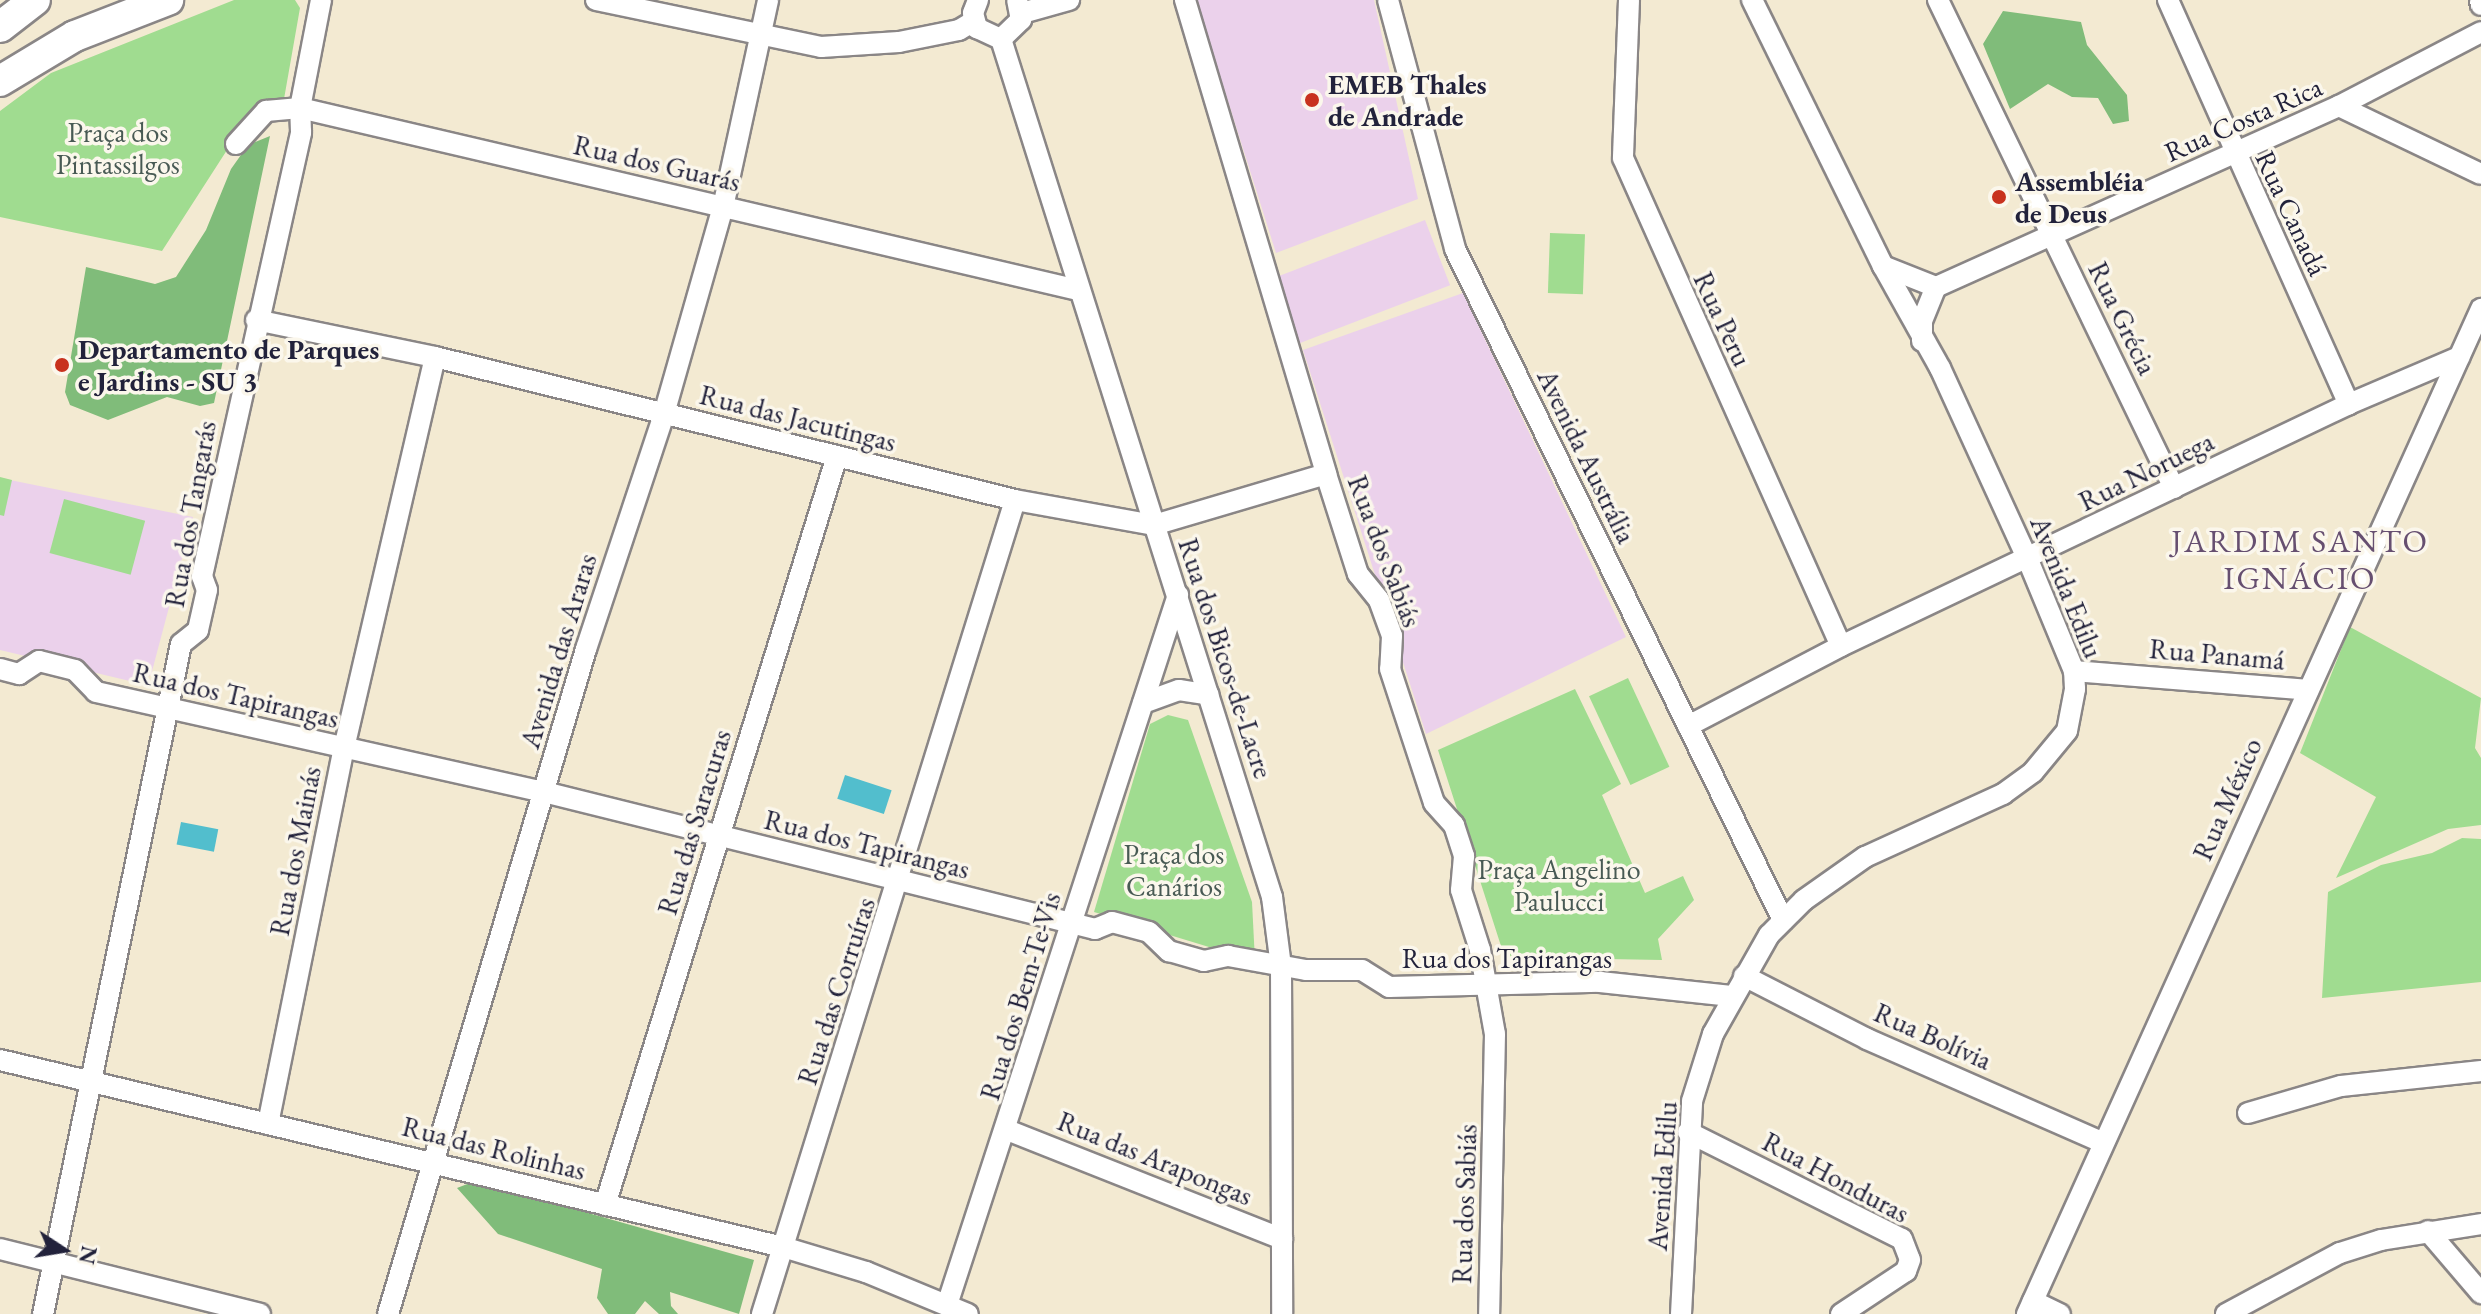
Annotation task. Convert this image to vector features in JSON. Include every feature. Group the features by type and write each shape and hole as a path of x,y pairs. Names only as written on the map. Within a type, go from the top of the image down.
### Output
{"main road":[{"path":"0,81 75,36 168,0"},
{"path":"0,27 32,1"}],"street":[{"name":"Rua dos Tangarás","path":"43,1314 171,710 181,644 198,630 205,600 202,576 256,320 272,274 301,132 300,108 321,0"},
{"path":"596,0 760,36 852,47 959,30 974,21"},
{"name":"Avenida das Araras","path":"388,1314 431,1160 664,414 723,207 768,0"},
{"path":"978,0 974,21 982,33 1001,39 1018,27 1019,7 1069,0"},
{"name":"Rua dos Sabiás","path":"1185,0 1358,574 1379,600 1392,636 1390,669 1434,803 1454,825 1464,856 1461,890 1486,985 1496,1054 1489,1314"},
{"name":"Avenida Austrália","path":"1388,0 1455,249 1783,920"},
{"name":"Rua Peru","path":"1629,0 1623,158 1841,646"},
{"name":"Avenida Edilu","path":"1681,1314 1688,1132 1699,1073 1731,996 1783,920 1865,857 2003,794 2033,772 2067,731 2074,671 2028,560 1940,368 1922,341 1883,266 1752,0"},
{"name":"Rua Grécia","path":"1938,0 2174,488"},
{"name":"Rua Canadá","path":"2168,0 2234,154 2349,404"},
{"name":"Rua Costa Rica","path":"1936,287 2339,106 2481,31"},
{"name":"Rua dos Bicos-de-Lacre","path":"1001,39 1078,290 1265,871 1281,966 1282,1314"},
{"path":"2339,106 2481,174"},
{"name":"Rua dos Guarás","path":"236,144 266,111 300,108 1078,290"},
{"path":"1883,266 1936,287 1922,321 1922,341"},
{"name":"Rua México","path":"2030,1308 2102,1142 2481,309"},
{"name":"Rua das Jacutingas","path":"256,320 435,357 1015,500 1154,525 1326,474"},
{"name":"Rua dos Mainás","path":"268,1124 344,748 435,357"},
{"name":"Rua Noruega","path":"1688,726 1841,646 2028,560 2349,404 2459,357"},
{"name":"Rua das Saracuras","path":"605,1205 837,456"},
{"name":"Rua das Corruíras","path":"762,1314 900,881 1015,500"},
{"name":"Rua dos Bem-Te-Vis","path":"947,1305 1007,1130 1178,595"},
{"name":"Rua dos Tapirangas","path":"0,669 19,674 39,661 75,670 96,692 544,792 1095,929 1112,922 1149,932 1169,951 1204,961 1228,956 1281,966 1362,970 1389,987 1600,982 1731,996"},
{"name":"Rua Panamá","path":"2074,671 2308,690"},
{"path":"1143,703 1179,690 1209,695"},
{"name":"Rua Bolívia","path":"1744,976 1867,1039 2102,1142"},
{"name":"Rua das Rolinhas","path":"0,1060 91,1084 431,1160 783,1247 968,1314"},
{"path":"2248,1113 2341,1086 2481,1071"},
{"name":"Rua das Arapongas","path":"1007,1130 1282,1239"},
{"name":"Rua Honduras","path":"1688,1132 1902,1239 1910,1260 1906,1271 1841,1314"},
{"path":"2226,1314 2340,1253 2428,1231 2481,1224"},
{"path":"2428,1231 2481,1293"},
{"path":"0,1249 260,1314"},
{"path":"2030,1308 2060,1314"}],"shaded area":[{"name":"EMEB Thales de Andrade","path":"1196,0 1374,0 1418,199 1276,253"},
{"path":"1425,220 1450,285 1299,343 1274,278"},
{"path":"1463,293 1626,637 1426,734 1303,350"},
{"path":"0,478 193,517 151,675 134,682 0,650"}],"green space":[{"name":"Praça dos Pintassilgos","path":"234,0 295,0 300,8 284,99 256,105 162,251 0,217 0,111 51,73"},
{"path":"2003,11 2081,22 2087,45 2127,95 2129,121 2113,124 2098,98 2072,97 2048,84 2010,109 1983,44"},
{"path":"270,136 214,403 200,406 167,397 108,420 70,405 65,392 86,267 155,284 176,277 206,230 231,169 248,145"},
{"path":"1550,233 1585,234 1583,294 1548,293"},
{"path":"0,477 12,480 4,516 0,515"},
{"path":"64,499 145,521 131,575 50,553"},
{"path":"2350,627 2481,698 2475,748 2481,758 2481,825 2448,829 2336,878 2376,797 2300,753"},
{"path":"1628,678 1669,767 1630,785 1589,696"},
{"name":"Praça Angelino Paulucci","path":"1575,689 1621,784 1602,795 1645,893 1683,876 1694,900 1658,939 1662,960 1608,959 1525,971 1501,946 1438,750"},
{"name":"Praça dos Canários","path":"1168,715 1188,720 1252,902 1255,961 1094,912 1150,724"},
{"path":"2462,838 2481,839 2481,982 2322,998 2328,892 2381,865 2432,853"},
{"path":"475,1181 754,1260 739,1314 670,1292 671,1306 678,1314 659,1314 645,1301 635,1314 608,1314 597,1298 602,1269 498,1234 457,1188"}],"water":[{"path":"845,775 892,790 884,814 837,799"},
{"path":"181,822 218,829 214,852 177,845"}],"place":[{"name":"EMEB Thales de Andrade","path":"1312,100"},
{"name":"Assembléia de Deus","path":"1999,197"},
{"name":"Departamento de Parques e Jardins - SU 3","path":"62,365"}],"district":[{"name":"JARDIM SANTO IGNÁCIO","path":"2300,560"}]}
